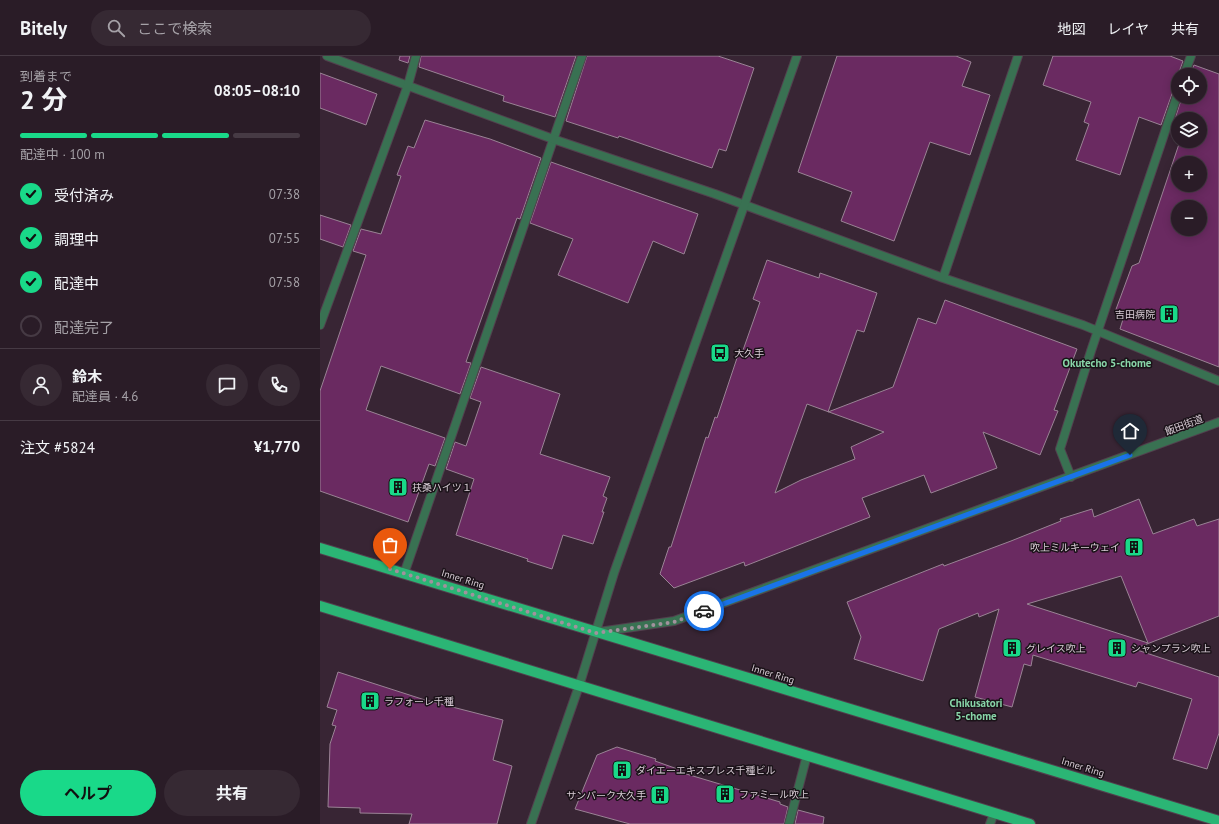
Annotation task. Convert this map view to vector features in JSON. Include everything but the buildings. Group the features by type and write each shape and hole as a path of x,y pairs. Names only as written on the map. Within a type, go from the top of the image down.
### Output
{"main road":[{"name":"Inner Ring","path":"320,548 1219,821"},
{"path":"320,606 1030,824"}],"street":[{"path":"328,56 553,139 745,205 943,278 1097,331 1219,381"},
{"path":"320,325 408,85 416,56"},
{"path":"404,574 582,56"},
{"path":"531,824 579,686 617,566 798,56"},
{"path":"943,278 1018,56"},
{"path":"1187,68 1191,56"},
{"path":"1071,478 1060,449 1097,331 1174,104"},
{"name":"飯田街道","path":"596,633 674,622 1071,478 1219,422"},
{"path":"789,824 807,756"},
{"path":"990,824 994,813"}],"way so far":[{"path":"390,569 596,633 674,622 704,611"}],"place":[{"name":"吉田病院","path":"1169,314"},
{"name":"大久手","path":"720,353"},
{"name":"扶桑ハイツ１","path":"398,487"},
{"name":"吹上ミルキーウェイ","path":"1134,547"},
{"name":"グレイス吹上","path":"1012,648"},
{"name":"シャンプラン吹上","path":"1117,648"},
{"name":"ラフォーレ千種","path":"370,701"},
{"name":"ダイエーエキスプレス千種ビル","path":"622,770"},
{"name":"ファミール吹上","path":"725,794"},
{"name":"サンパーク大久手","path":"660,795"}],"district":[{"name":"Okutecho 5-chome","path":"1107,363"},
{"name":"Chikusatori 5-chome","path":"976,709"}],"route":[{"path":"704,611 1071,478 1130,455"}]}
